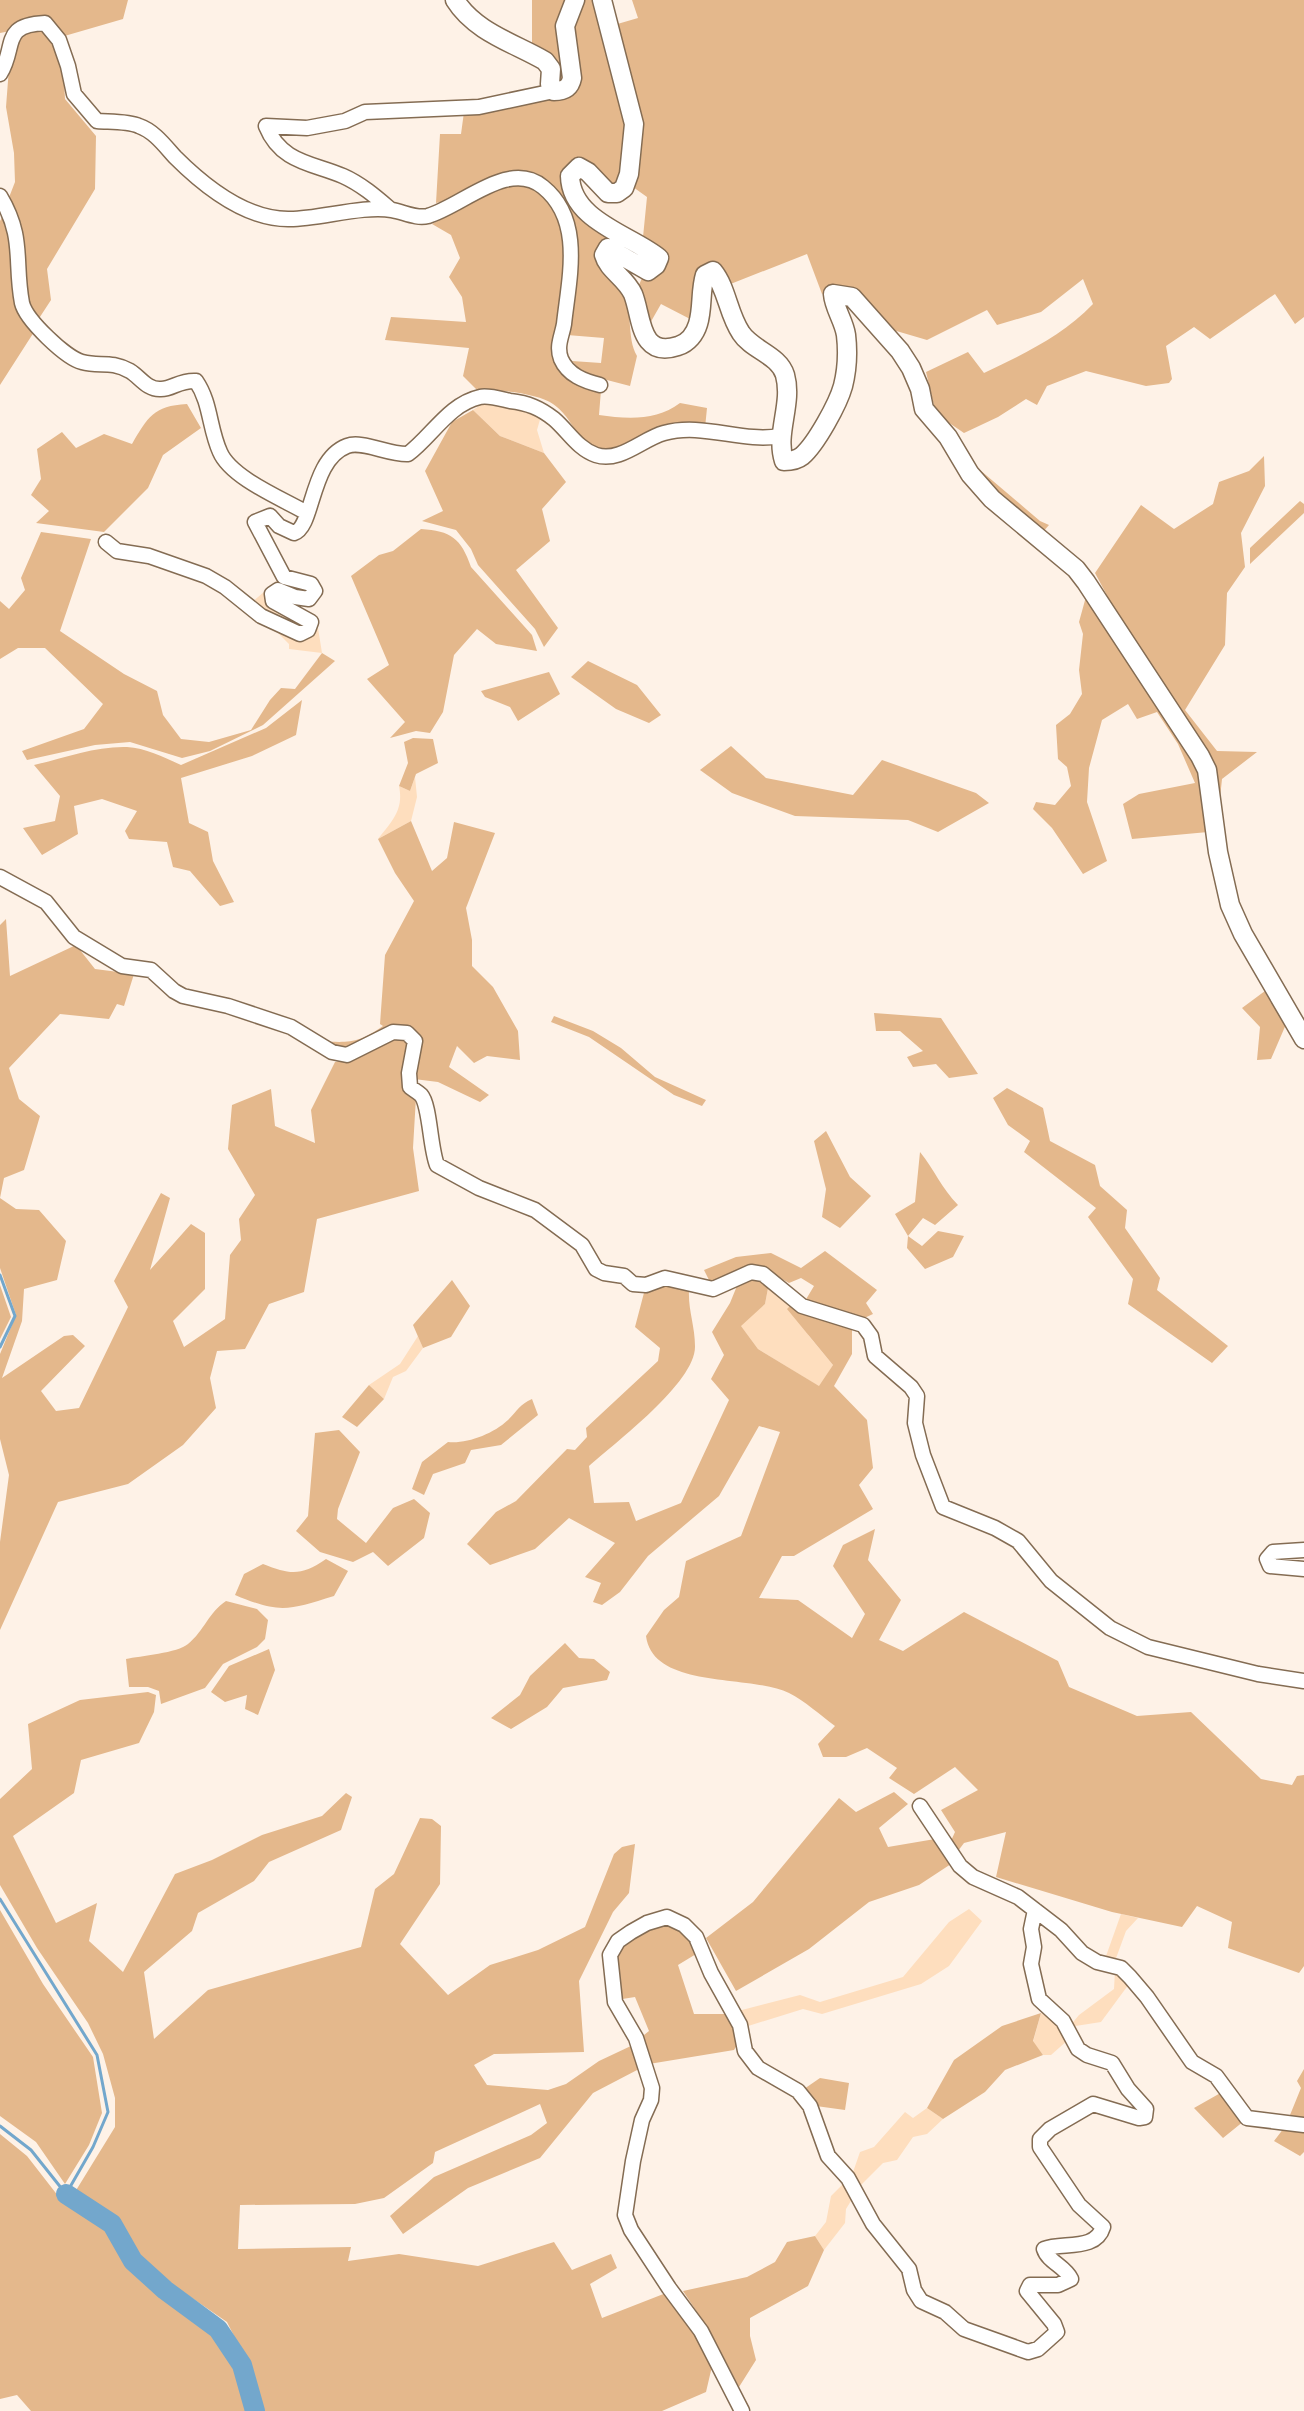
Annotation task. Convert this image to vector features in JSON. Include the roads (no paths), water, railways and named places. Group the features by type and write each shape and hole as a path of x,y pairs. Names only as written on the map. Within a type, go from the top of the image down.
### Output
{"main road":[{"path":"455,0 484,29 545,61 551,69 550,84 554,91 570,86 572,78 565,26 575,0"},
{"path":"602,0 634,124 629,174 624,188 617,193 608,193 579,167 570,176 570,184 587,211 659,258 648,271 608,248 604,255 606,263 622,275 634,295 642,331 651,343 665,349 680,346 691,338 698,325 705,275 713,271 720,280 724,299 741,334 755,349 781,366 786,379 785,418 779,446 784,461 793,460 801,457 823,428 842,391 847,359 846,333 833,294 843,293 852,297 900,351 916,378 924,409 948,437 970,474 992,499 1076,569 1200,756 1207,770 1218,852 1230,905 1243,934 1304,1039"}],"street":[{"path":"0,74 7,56 8,41 17,30 28,24 45,23 59,40 74,94 97,121 138,125 156,137 202,183 268,217 290,219 390,209 425,217 506,177 525,176 543,187 558,203 568,225 572,246 563,327 558,344 561,358 569,370 583,381 600,385"},
{"path":"390,209 373,194 342,176 306,165 291,156 270,136 266,126 307,128 345,121 365,112 479,107 554,91"},
{"path":"0,196 17,232 22,305 35,328 80,362 110,363 132,372 146,385 161,390 184,380 196,381 210,411 212,431 221,456 240,475 307,513"},
{"path":"106,542 117,551 149,556 206,576 261,616 300,634 308,630 311,622 273,601 272,594 278,590 309,599 315,591 311,584 284,577 255,522 270,516 279,526 294,533 300,531 314,485 335,454 348,446 359,444 393,455 408,454 455,409 481,396 527,403 543,410 572,439 595,455 612,457 663,433 689,429 764,439 780,436"},
{"path":"0,877 46,902 74,937 122,966 151,970 183,996 228,1006 291,1027 332,1052 347,1055 393,1032 407,1033 415,1041 409,1073 410,1087 421,1095 428,1110 432,1152 437,1165 479,1188 535,1210 582,1245 596,1269 624,1276 633,1284 646,1285 665,1278 713,1289 751,1272 763,1274 802,1306 863,1325 871,1336 875,1356 917,1396 915,1423 923,1455 943,1507 1018,1541 1051,1581 1110,1628 1148,1647 1258,1674 1304,1681"},
{"path":"1304,1550 1273,1552 1267,1559 1270,1566 1304,1569"},
{"path":"920,1806 960,1866 973,1877 1009,1892 1035,1910 1061,1930 1082,1953 1097,1962 1121,1968 1147,1997 1192,2062 1216,2076 1247,2118 1304,2125"},
{"path":"742,2411 701,2331 661,2277 625,2215 633,2161 652,2088 636,2038 615,2002 610,1955 618,1941 647,1923 667,1917 684,1925 696,1937 711,1973 740,2025 745,2051 758,2068 798,2091 810,2106 828,2156 848,2178 873,2224 909,2269 914,2290 921,2301 945,2312 964,2329 1028,2352 1038,2349 1057,2332 1027,2291 1030,2285 1058,2285 1071,2279 1069,2273 1044,2249 1093,2241 1103,2227 1079,2205 1040,2147 1040,2139 1050,2129 1093,2104 1139,2118 1145,2117 1146,2109 1128,2089 1112,2063 1078,2049 1063,2021 1039,1999 1031,1964 1034,1947 1031,1929 1035,1910"}],"waterway":[{"path":"0,1275 15,1316 0,1347"},
{"path":"0,1899 97,2055 108,2112 93,2147 66,2194 31,2150 0,2126"},
{"path":"66,2194 112,2224 133,2261 165,2290 218,2329 242,2365 255,2411"}]}
